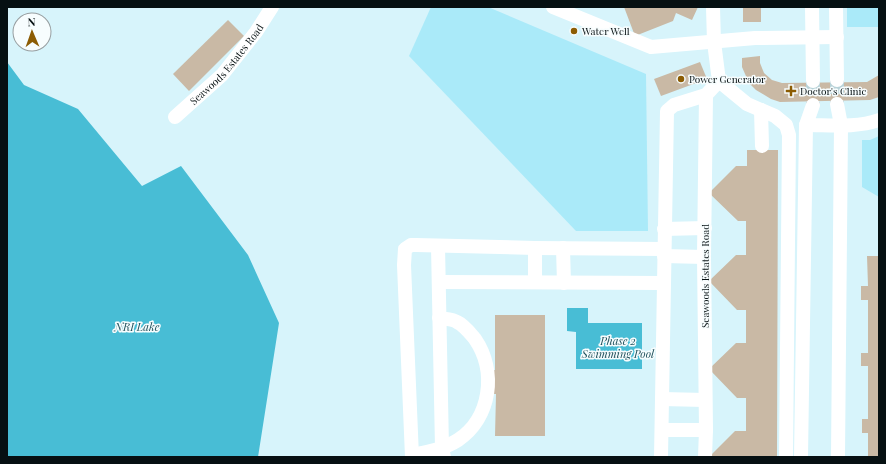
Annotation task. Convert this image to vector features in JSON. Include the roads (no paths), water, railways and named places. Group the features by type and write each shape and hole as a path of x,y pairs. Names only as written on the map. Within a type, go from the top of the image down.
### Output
{"street":[{"name":"Seawoods Estates Road","path":"175,117 222,75 256,32 272,7"},
{"path":"553,7 651,47 755,38 837,37"},
{"path":"713,7 714,42 718,81 747,104 775,116 786,125 789,135 786,457"},
{"path":"812,7 813,81"},
{"path":"836,7 837,80"},
{"path":"662,457 663,283 667,111 674,105 706,94 718,81"},
{"name":"Seawoods Estates Road","path":"705,457 704,257 706,94"},
{"path":"837,104 841,125 838,457"},
{"path":"801,457 806,125 813,105"},
{"path":"761,110 762,146"},
{"path":"806,125 841,125 869,123 879,120"},
{"path":"664,229 705,228"},
{"path":"439,318 457,321 470,333 480,347 487,363 489,380 487,397 481,414 471,428 443,453 412,456 404,265 405,249 411,245 563,248 664,253 704,257"},
{"path":"438,246 443,453"},
{"path":"535,248 535,282"},
{"path":"563,248 564,282"},
{"path":"439,282 663,283"},
{"path":"662,399 705,400"},
{"path":"662,430 706,430"}],"water":[{"name":"NRI Lake","path":"7,62 24,85 78,109 142,186 181,166 248,255 279,323 258,457 7,457"},
{"name":"Phase 2 Swimming Pool","path":"567,308 588,308 588,323 642,323 642,369 576,369 576,332 567,331"}],"tunnel":[{"path":"837,80 837,104"},
{"path":"813,81 813,105"}],"place":[{"name":"Water Well","path":"574,31"},
{"name":"Power Generator","path":"681,79"},
{"name":"Doctor's Clinic","path":"791,91"}]}
